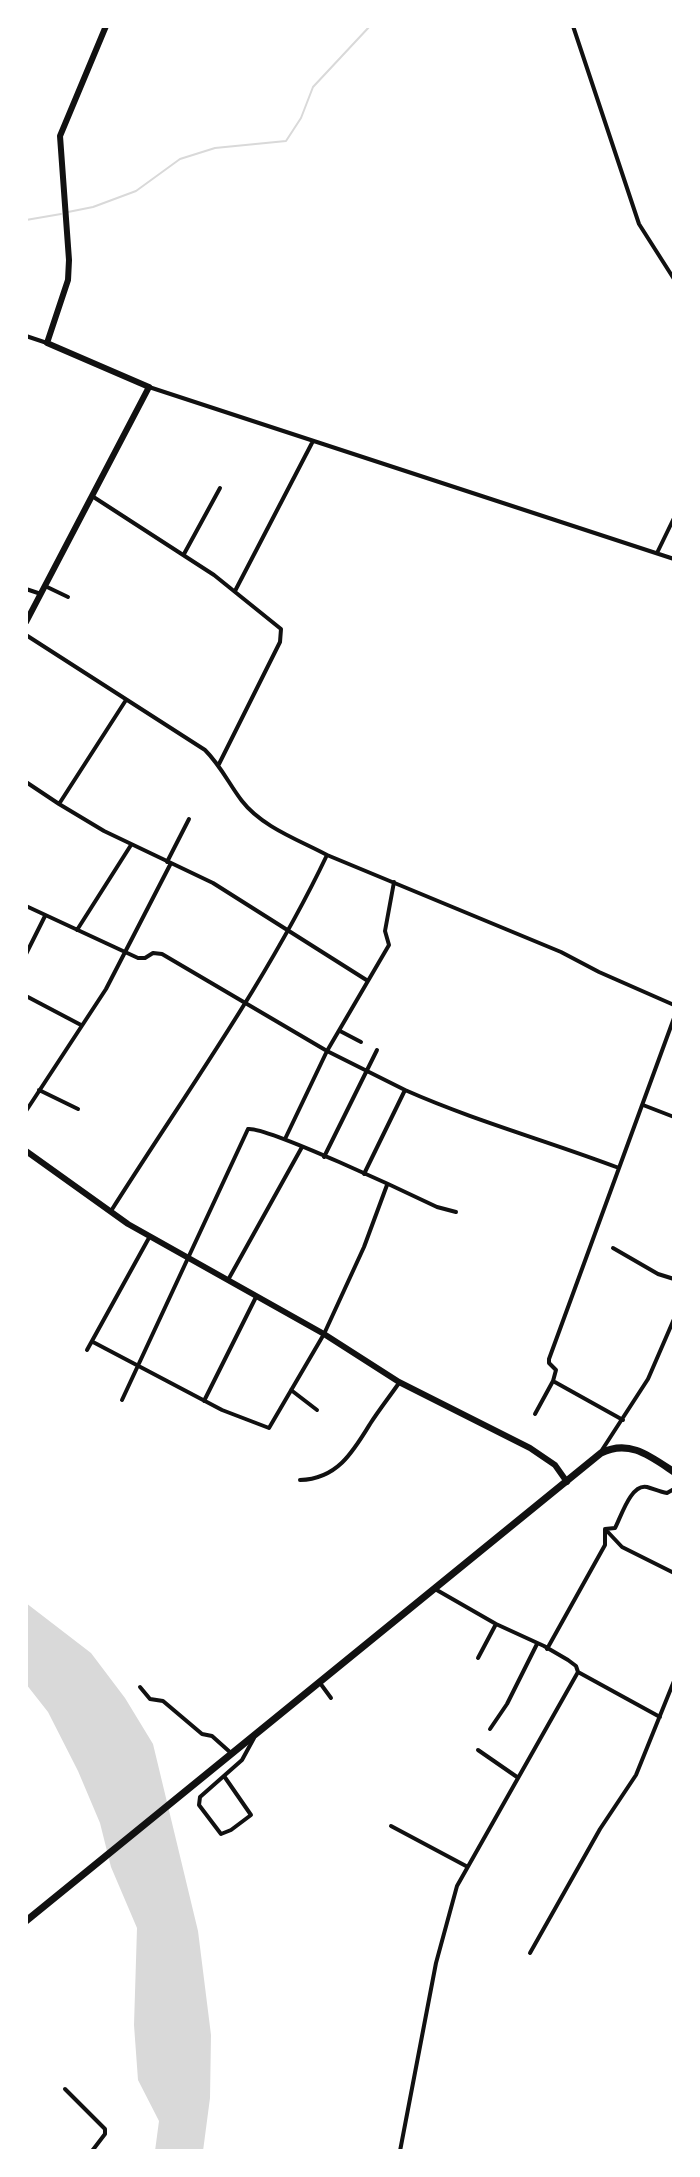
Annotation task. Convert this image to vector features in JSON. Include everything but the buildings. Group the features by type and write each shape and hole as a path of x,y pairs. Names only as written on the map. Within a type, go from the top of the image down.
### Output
{"main road":[{"path":"26,1921 601,1453 624,1446 645,1453 674,1472"}],"street":[{"path":"47,343 68,280 60,136 106,26"},
{"path":"573,26 639,224 674,279"},
{"path":"26,336 149,387 674,559"},
{"path":"26,622 149,387"},
{"path":"235,591 313,441"},
{"path":"184,554 220,488"},
{"path":"92,496 214,575 281,629 282,636 219,764"},
{"path":"657,553 674,518"},
{"path":"45,586 68,597"},
{"path":"26,589 41,594"},
{"path":"26,635 196,743 219,764 248,809 282,832 327,855 561,952 674,1005"},
{"path":"59,804 126,700"},
{"path":"26,782 131,845 213,883 368,981"},
{"path":"26,1111 106,989 189,819"},
{"path":"77,930 131,845"},
{"path":"111,1211 289,932 327,855"},
{"path":"285,1139 327,1051 389,945 385,931 394,882"},
{"path":"26,906 141,959 153,953 162,954 327,1051 405,1090 461,1113 538,1137 619,1168"},
{"path":"26,954 45,916"},
{"path":"26,996 81,1025"},
{"path":"535,1414 553,1381 556,1370 549,1359 674,1018"},
{"path":"340,1031 361,1042"},
{"path":"324,1157 377,1050"},
{"path":"39,1090 78,1109"},
{"path":"364,1174 405,1090"},
{"path":"643,1105 674,1117"},
{"path":"122,1400 136,1364 248,1129 254,1128 285,1139 437,1207 456,1212"},
{"path":"228,1280 302,1147"},
{"path":"26,1151 150,1236 324,1334 399,1382 530,1448 555,1465 567,1482"},
{"path":"93,1342 204,1401 269,1428 324,1334 364,1247 387,1185"},
{"path":"87,1350 150,1236"},
{"path":"613,1248 658,1274 674,1279"},
{"path":"204,1401 256,1297"},
{"path":"601,1453 648,1379 674,1319"},
{"path":"553,1381 623,1420"},
{"path":"300,1480 316,1478 340,1466 354,1452 399,1382"},
{"path":"291,1390 317,1410"},
{"path":"605,1529 615,1528 631,1496 639,1488 667,1493 674,1489"},
{"path":"605,1529 622,1547 674,1573"},
{"path":"547,1649 605,1545 605,1529"},
{"path":"435,1589 568,1660 578,1672 660,1717"},
{"path":"478,1658 496,1624"},
{"path":"490,1729 507,1704 537,1644"},
{"path":"400,2151 436,1963 457,1886 578,1672"},
{"path":"319,1681 331,1698"},
{"path":"530,1953 600,1829 636,1775 674,1681"},
{"path":"140,1687 150,1699 164,1702 202,1734 212,1736 231,1753"},
{"path":"224,1776 251,1815 221,1834 199,1805 199,1800 247,1753 255,1734"},
{"path":"478,1750 517,1777"},
{"path":"391,1826 466,1866"},
{"path":"65,2089 105,2129 102,2139 92,2151"}],"shaded area":[{"path":"26,1603 91,1653 125,1698 153,1744 198,1931 211,2035 210,2098 203,2151 155,2151 159,2121 138,2080 134,2025 137,1928 111,1867 100,1823 78,1771 48,1712 26,1684"}],"waterway":[{"path":"68,212 93,207 136,191 180,159 215,148 286,141 301,118 313,87 370,26"},
{"path":"26,220 61,214"}]}
